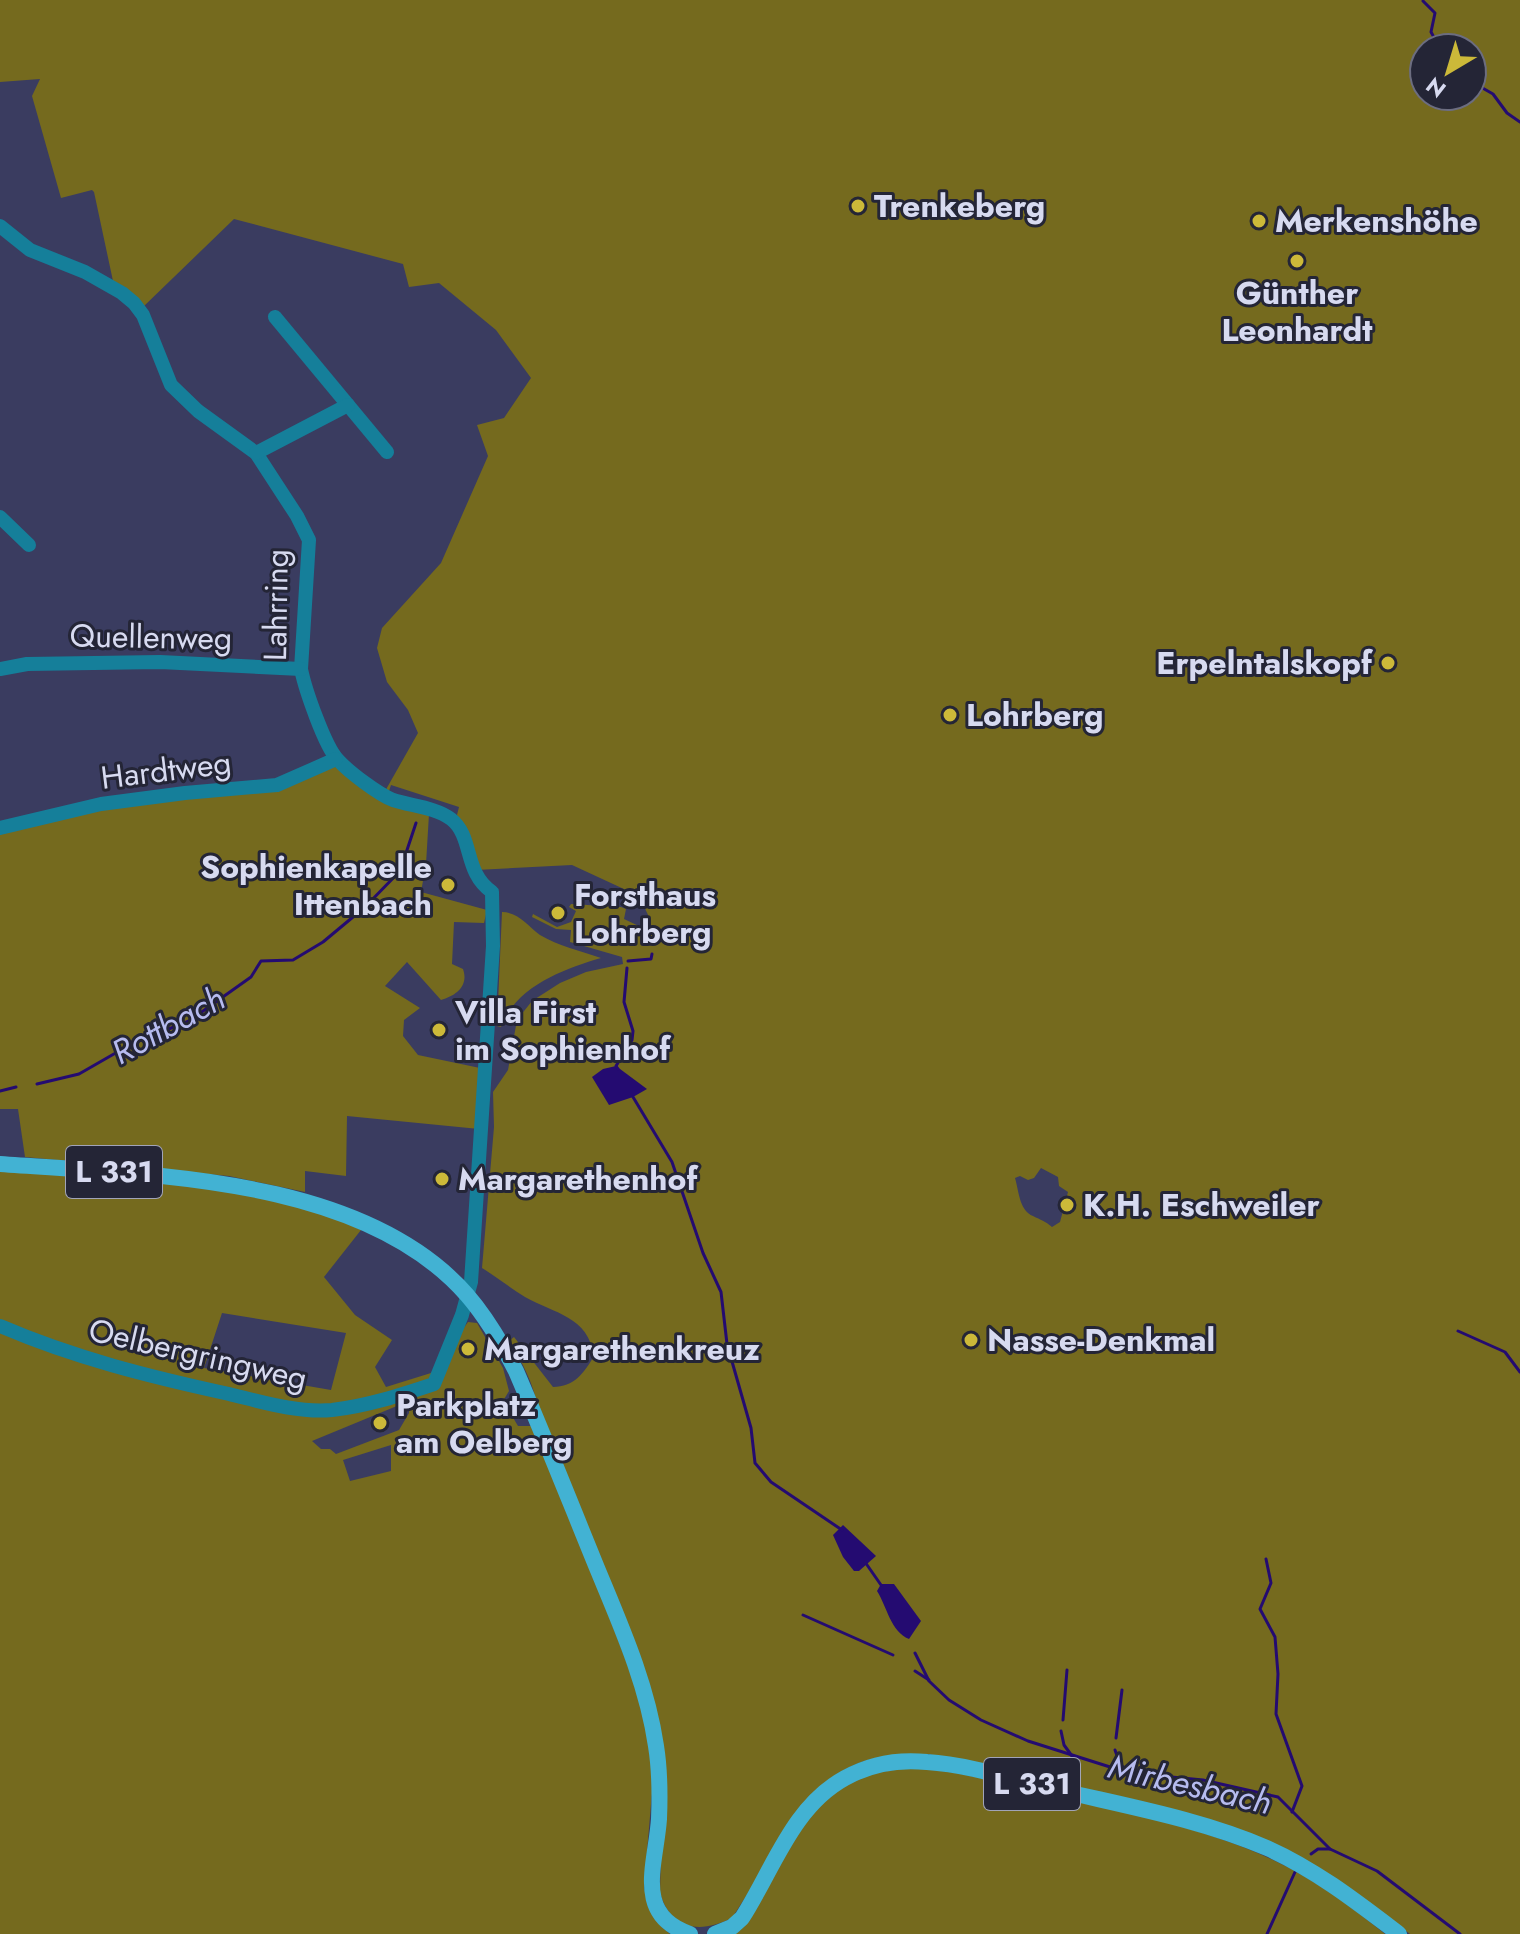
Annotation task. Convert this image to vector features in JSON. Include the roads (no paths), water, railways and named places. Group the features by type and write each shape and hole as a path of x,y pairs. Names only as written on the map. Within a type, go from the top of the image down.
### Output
{"main road":[{"name":"L 331","path":"0,1164 203,1181 292,1198 336,1212 404,1244 446,1274 468,1295 511,1361 622,1626 650,1714 659,1773 653,1901 668,1923 690,1934"},
{"name":"L 331","path":"715,1934 732,1927 742,1918 797,1823 823,1793 843,1779 870,1767 925,1761 1190,1822 1243,1838 1312,1871 1399,1934"}],"street":[{"name":"Lahrring","path":"0,226 30,250 85,272 134,303 143,315 171,385 198,411 256,453 309,540 301,669 306,690 336,759 390,799 449,818 460,828 480,883 492,892 493,946 486,1074 468,1295"},
{"path":"275,317 387,452"},
{"path":"256,453 348,405"},
{"path":"0,517 29,545"},
{"name":"Quellenweg","path":"0,669 27,664 160,662 301,669"},
{"name":"Hardtweg","path":"0,828 101,804 277,785 336,759"},
{"name":"Oelbergringweg","path":"0,1326 47,1347 99,1364 281,1406 333,1410 391,1398 434,1384 468,1295"}],"waterway":[{"path":"1423,1 1435,13 1431,32"},
{"path":"1488,91 1507,113 1520,122"},
{"name":"Rottbach","path":"37,1084 79,1074 133,1043 189,1021 251,977 261,961 293,960 323,942 365,907 400,871 416,823"},
{"name":"Mirbesbach","path":"628,961 651,959 652,954"},
{"name":"Mirbesbach","path":"618,1069 616,1066 632,1040 633,1031 624,1002 627,968"},
{"name":"Rottbach","path":"0,1091 16,1087"},
{"name":"Mirbesbach","path":"633,1097 672,1162 703,1253 721,1292 727,1344 751,1428 755,1463 771,1482 842,1530"},
{"path":"1458,1331 1505,1352 1520,1372"},
{"path":"1266,1559 1271,1583 1260,1609 1275,1637 1278,1674 1276,1714 1302,1786 1292,1812"},
{"name":"Mirbesbach","path":"865,1562 881,1585"},
{"path":"803,1615 893,1655"},
{"name":"Mirbesbach","path":"915,1653 929,1681 949,1700 981,1720 1028,1741 1129,1773 1203,1780 1278,1797 1330,1849 1377,1871 1460,1934"},
{"path":"1063,1720 1067,1670"},
{"name":"Mirbesbach","path":"915,1671 929,1680"},
{"path":"1116,1738 1122,1690"},
{"path":"1061,1731 1064,1745 1072,1756"},
{"path":"1115,1750 1120,1764 1127,1771"},
{"path":"1311,1854 1318,1849 1330,1849"},
{"path":"1267,1934 1295,1872"}],"place":[{"name":"Trenkeberg","path":"858,206"},
{"name":"Merkenshöhe","path":"1259,221"},
{"name":"Günther Leonhardt","path":"1297,261"},
{"name":"Erpelntalskopf","path":"1388,663"},
{"name":"Lohrberg","path":"950,715"},
{"name":"Sophienkapelle Ittenbach","path":"448,885"},
{"name":"Forsthaus Lohrberg","path":"558,913"},
{"name":"Villa First im Sophienhof","path":"439,1030"},
{"name":"Margarethenhof","path":"442,1179"},
{"name":"K.H. Eschweiler","path":"1067,1205"},
{"name":"Nasse-Denkmal","path":"971,1340"},
{"name":"Margarethenkreuz","path":"468,1349"},
{"name":"Parkplatz am Oelberg","path":"380,1423"}]}
